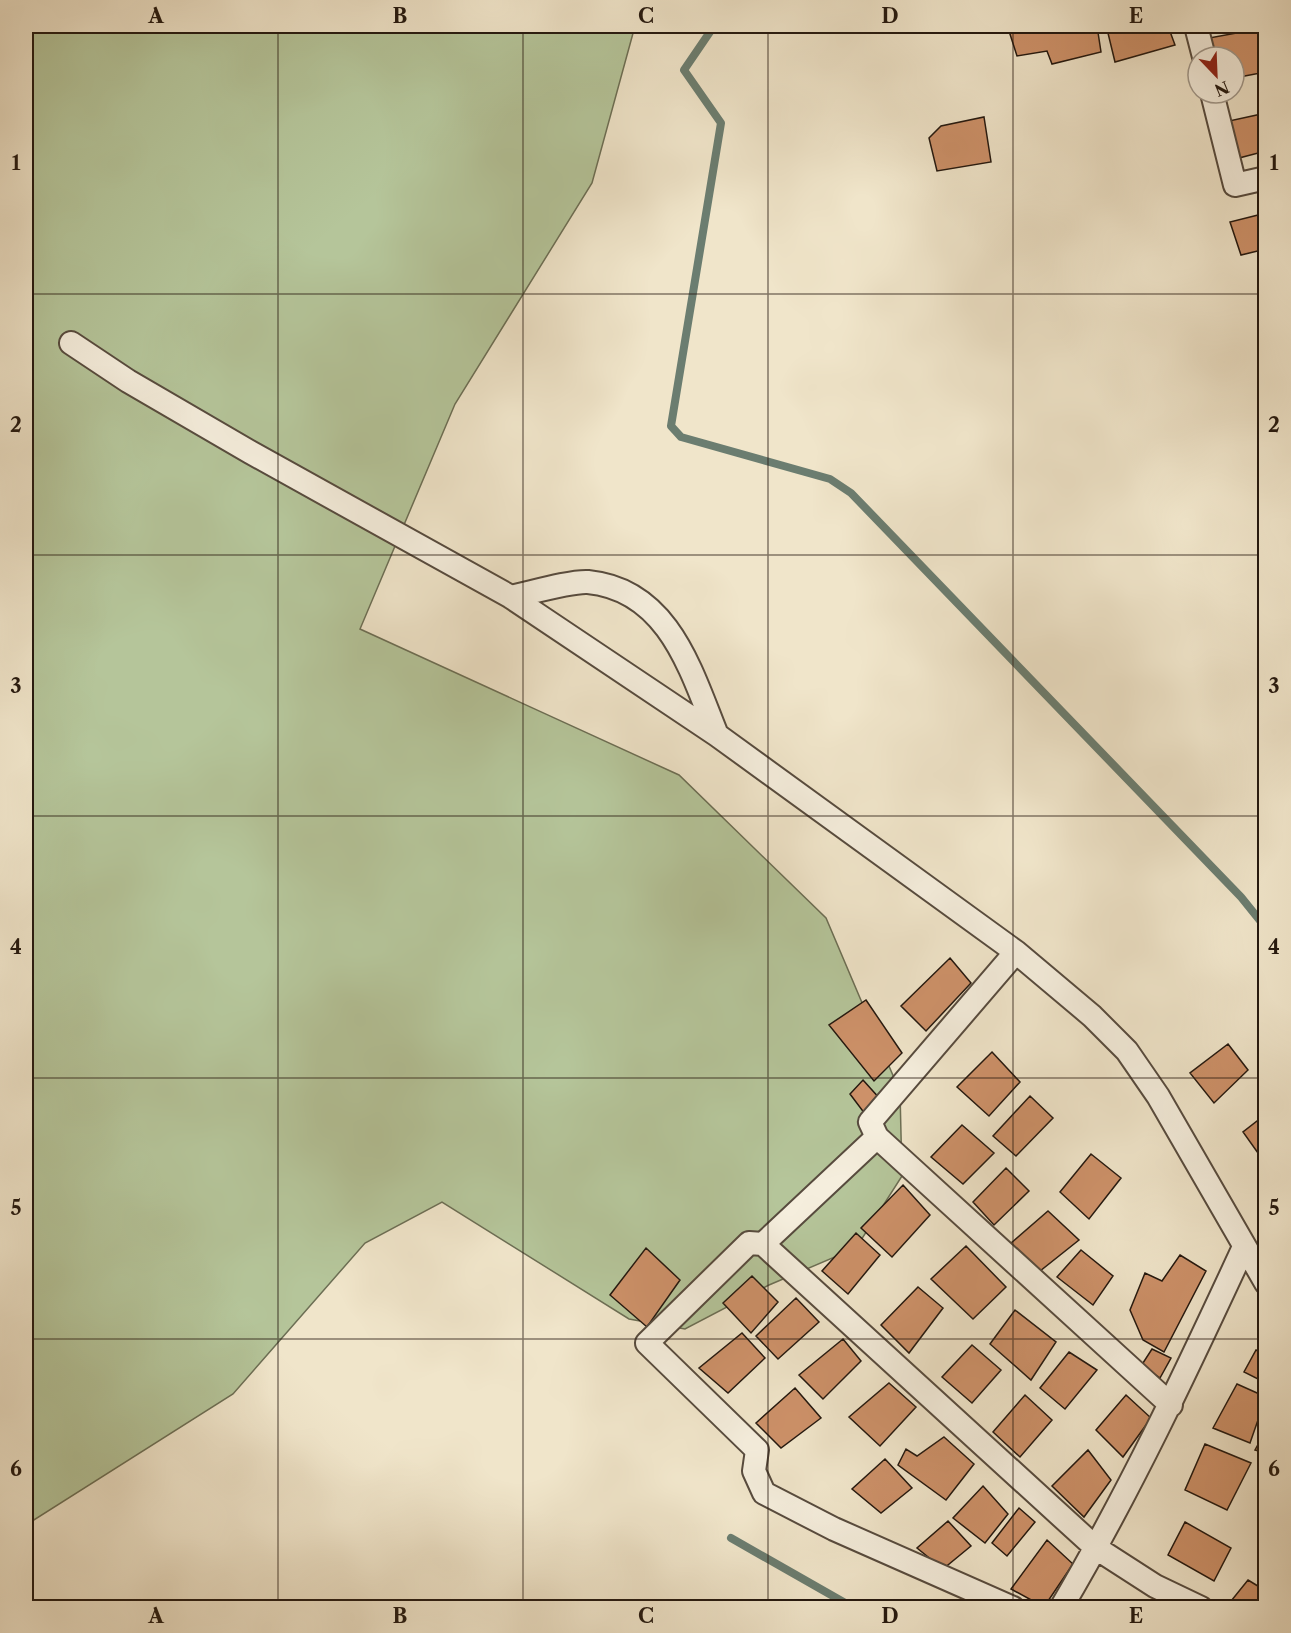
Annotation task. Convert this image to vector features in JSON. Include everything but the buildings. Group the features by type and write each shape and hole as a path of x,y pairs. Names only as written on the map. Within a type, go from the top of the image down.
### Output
{"street":[{"path":"1196,26 1201,45"},
{"path":"1215,105 1235,185 1266,178"},
{"path":"71,343 128,381 250,452 511,597 717,735 1016,952 1092,1016 1127,1051 1158,1096 1266,1283"},
{"path":"511,597 586,582 618,588 657,615 679,643 717,735"},
{"path":"1016,952 870,1122 877,1137 1171,1405"},
{"path":"763,1244 877,1137"},
{"path":"1013,1608 834,1529 764,1493 754,1471 758,1450 647,1343 749,1243 763,1244 1096,1548 1155,1586 1201,1608"},
{"path":"1061,1608 1096,1548 1171,1405 1244,1246"}],"green space":[{"path":"26,26 635,26 592,183 455,404 360,629 679,775 826,918 900,1092 902,1176 856,1248 769,1285 685,1329 629,1319 442,1202 365,1243 233,1394 26,1525"}],"waterway":[{"path":"714,26 684,70 721,123 671,426 681,437 830,479 851,493 1241,897 1266,928"},
{"path":"731,1538 854,1608"}]}
